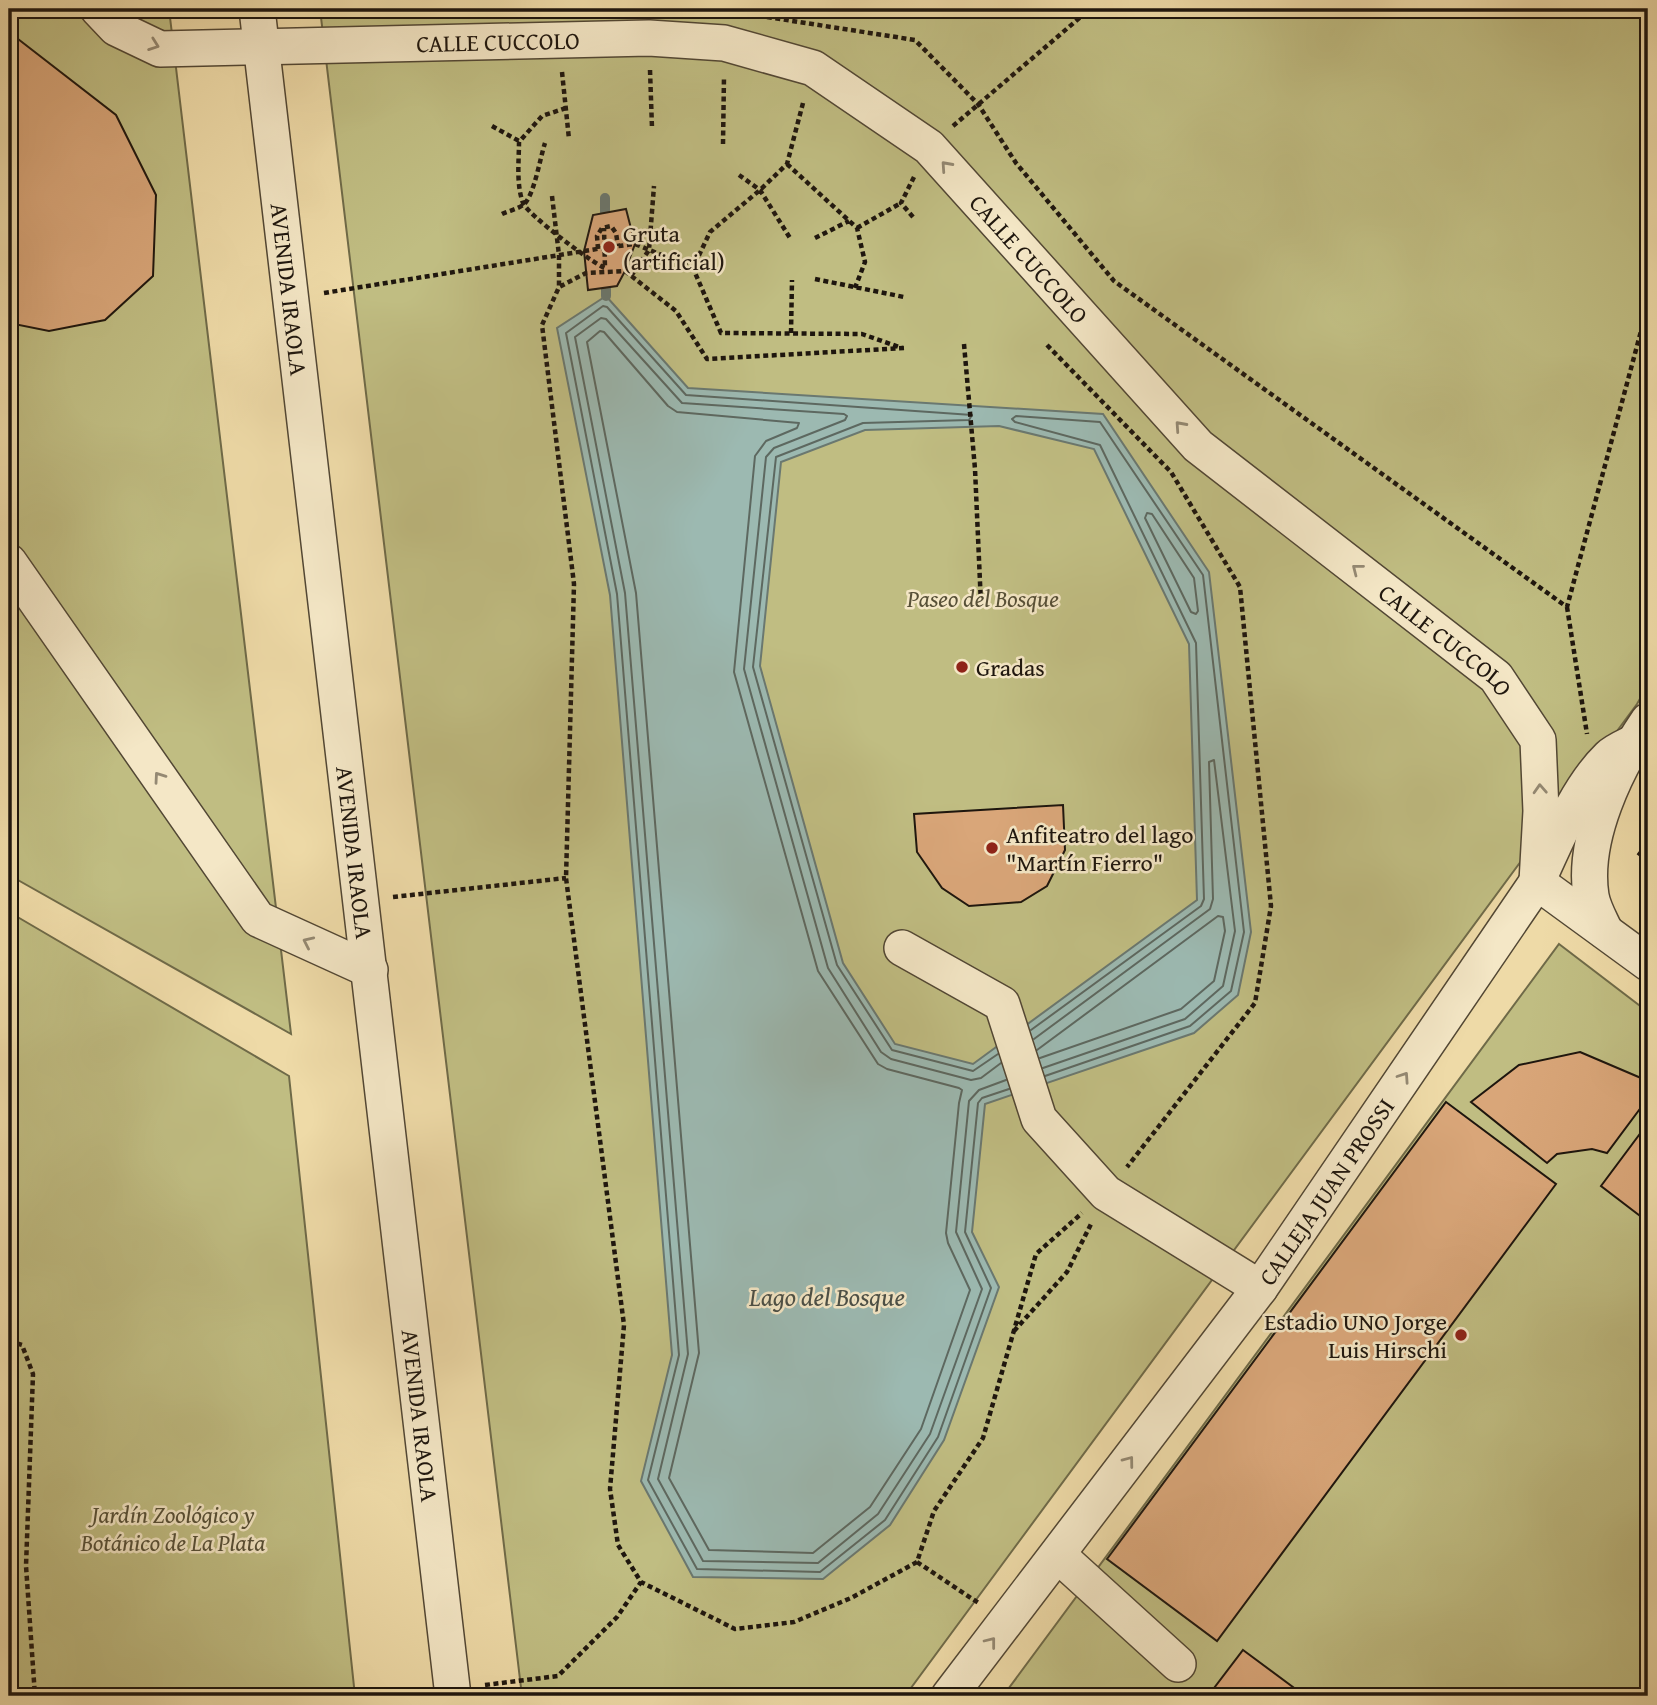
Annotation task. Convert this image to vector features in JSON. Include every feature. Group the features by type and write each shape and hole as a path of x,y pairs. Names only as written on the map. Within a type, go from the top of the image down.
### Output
{"street":[{"name":"CALLE CUCCOLO","path":"98,9 116,28 160,49 649,38 724,43 813,68 929,148 1198,446 1496,677 1538,740 1541,811 1537,882"},
{"name":"AVENIDA IRAOLA","path":"257,9 453,1692"},
{"path":"9,562 258,919 370,970"},
{"name":"CALLEJA JUAN PROSSI","path":"949,1696 1260,1288 1537,882 1568,817 1594,775 1611,755 1641,732"},
{"name":"CALLEJA JUAN PROSSI","path":"1605,931 1591,898 1590,861 1598,819 1641,732"},
{"path":"1537,882 1648,963"},
{"path":"902,947 1002,1004 1039,1119 1106,1193 1260,1288"},
{"path":"1058,1555 1178,1664"}],"path":[{"path":"856,228 901,203 929,148 1090,9"},
{"path":"756,15 915,40 978,104 1016,163 1114,281 1567,607"},
{"path":"649,38 652,128"},
{"path":"723,144 724,43"},
{"path":"693,268 710,232 788,164 813,68"},
{"path":"569,139 566,108 542,116 519,142 518,173 523,205 557,236 581,251 592,263 605,268 607,227"},
{"path":"492,126 519,142"},
{"path":"502,214 523,205 533,192 537,164 545,143"},
{"path":"788,164 856,228 865,262 855,288"},
{"path":"739,174 761,190 790,238"},
{"path":"631,276 649,250 654,186"},
{"path":"552,196 559,255 559,287 542,325 573,584 566,878 624,1325 610,1489 618,1545 640,1582 735,1629 794,1622 850,1598 916,1562 934,1511 983,1438 1036,1254 1106,1193 1255,1003 1271,906 1240,587 1171,472 1047,345"},
{"path":"901,203 913,217"},
{"path":"815,238 849,220"},
{"path":"600,248 597,236 601,228 607,227 616,233 618,246"},
{"path":"291,298 635,244 693,268 721,333 862,334 904,348 707,359 676,311 625,271 586,273 559,287"},
{"path":"815,279 904,297"},
{"path":"791,333 792,280"},
{"path":"1594,775 1567,607 1648,305"},
{"path":"964,344 975,469 981,605"},
{"path":"362,900 566,878"},
{"path":"1011,1334 1067,1272 1106,1193"},
{"path":"9,1341 22,1345 33,1374 26,1566 35,1696"},
{"path":"916,1562 1007,1622"},
{"path":"453,1692 558,1676 617,1617 640,1582"}],"green space":[{"path":"9,9 169,9 291,1034 9,875"},
{"name":"Paseo del Bosque","path":"320,9 1648,9 1648,685 1637,704 905,1696 522,1696"},
{"name":"Jardín Zoológico y Botánico de La Plata","path":"9,912 289,1076 355,1696 9,1696"},
{"name":"Estadio UNO Jorge Luis Hirschi","path":"1559,944 1648,1012 1648,1696 1003,1696"}],"water":[{"name":"Lago del Bosque","path":"606,296 688,388 1103,414 1209,572 1251,932 1238,995 1194,1033 985,1104 972,1232 999,1287 944,1440 890,1525 823,1579 693,1577 641,1481 672,1355 610,595 557,328","holes":["999,426 1094,449 1189,644 1197,900 973,1064 895,1044 843,963 760,666 781,462 865,430"]}],"building":[{"path":"9,32 116,115 156,195 153,276 105,320 49,331 9,323"},
{"name":"Gruta (artificial)","path":"626,209 635,244 625,271 617,286 588,290 584,251 593,215"},
{"path":"1063,805 1065,850 1047,886 1021,902 969,906 942,888 917,852 914,814"},
{"path":"1648,841 1648,862 1638,854"},
{"path":"1580,1052 1648,1081 1648,1098 1607,1153 1592,1149 1557,1154 1547,1163 1471,1102 1519,1065"},
{"path":"1446,1102 1556,1184 1217,1641 1107,1559"},
{"path":"1648,1123 1648,1222 1601,1186"},
{"path":"1243,1650 1305,1696 1208,1696"}],"waterway":[{"path":"605,198 605,226"},
{"path":"606,276 606,296"}],"place":[{"name":"Gruta (artificial)","path":"609,247"},
{"name":"Gradas","path":"962,667"},
{"name":"Anfiteatro del lago \"Martín Fierro\"","path":"992,848"},
{"name":"Estadio UNO Jorge Luis Hirschi","path":"1461,1335"}]}
